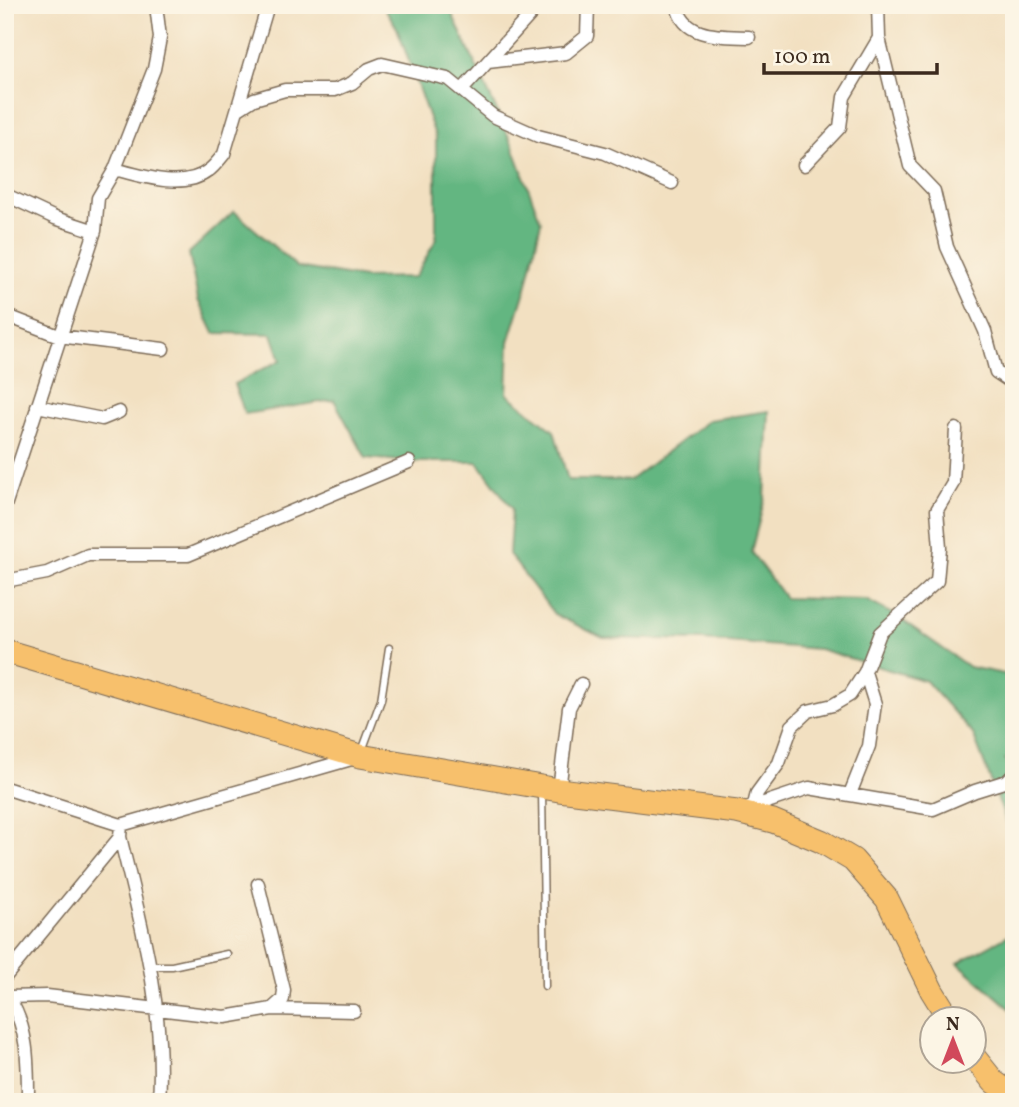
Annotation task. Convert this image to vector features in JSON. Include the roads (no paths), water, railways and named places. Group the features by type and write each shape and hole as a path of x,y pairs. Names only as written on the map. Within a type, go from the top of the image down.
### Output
{"highway":[{"path":"5,651 360,756 550,788 745,809 821,841 853,860 887,899 941,1006"},
{"path":"988,1074 1014,1096"}],"street":[{"path":"5,506 95,231 98,198 115,169 154,69 160,38 156,5"},
{"path":"115,169 157,181 181,180 207,173 224,154 268,5"},
{"path":"463,89 539,5"},
{"path":"488,62 566,53 587,36 588,5"},
{"path":"677,5 679,17 696,32 749,37"},
{"path":"878,5 879,38 910,166 933,191 947,247 985,331 996,372 1014,384"},
{"path":"804,165 840,127 844,97 879,38"},
{"path":"237,110 254,99 285,90 335,90 352,83 369,69 382,64 449,79 493,116 538,136 605,153 672,183"},
{"path":"6,194 55,218 95,231"},
{"path":"5,315 59,336 163,349"},
{"path":"37,406 103,419 119,412"},
{"path":"745,809 779,763 792,726 808,712 833,705 850,695 865,672 880,633 937,580 940,548 937,510 953,483 956,429"},
{"path":"5,581 47,573 88,555 188,555 409,462"},
{"path":"850,794 869,746 876,704 865,672"},
{"path":"550,788 569,708 581,684"},
{"path":"5,977 121,831 360,756"},
{"path":"745,809 809,788 933,809 1007,781 1014,774"},
{"path":"5,788 121,831"},
{"path":"121,831 151,966 157,1008 160,1036 159,1102"},
{"path":"258,884 284,990 283,999 272,1009"},
{"path":"6,997 47,996 225,1017 272,1009 354,1011"},
{"path":"6,997 18,1012 25,1042 27,1097"}],"lane":[{"path":"360,756 382,700 389,649"},
{"path":"545,986 550,788"},
{"path":"151,966 172,966 227,954"}]}
